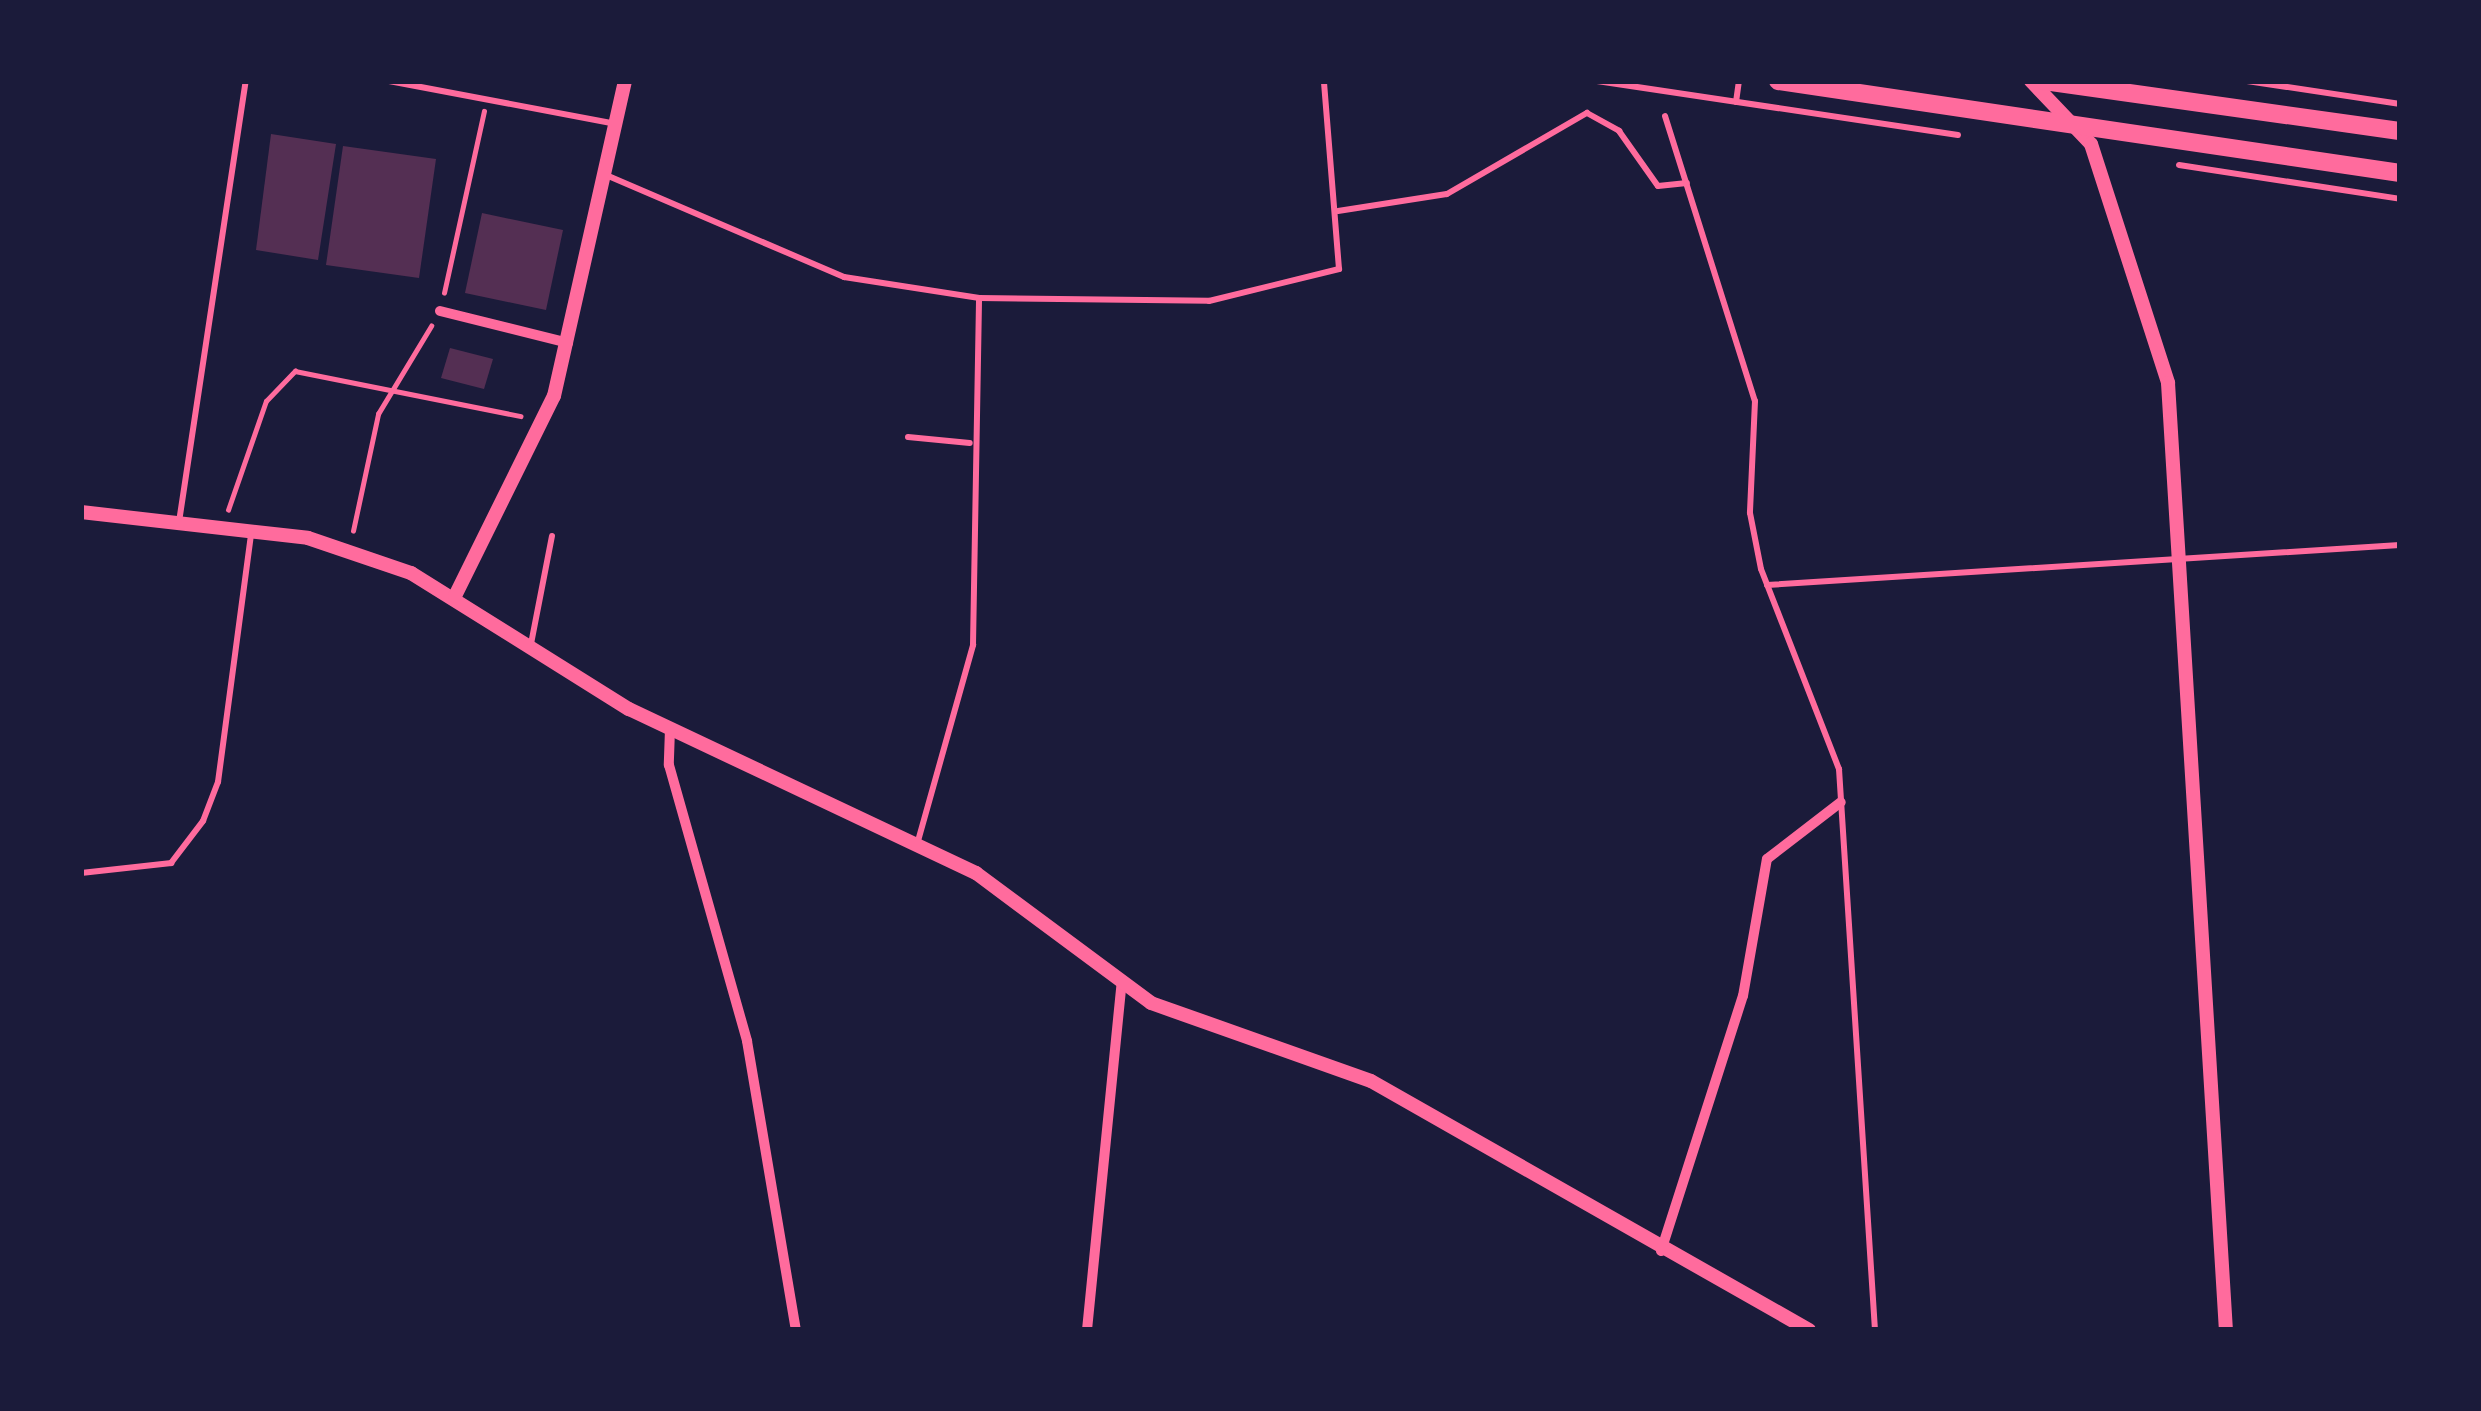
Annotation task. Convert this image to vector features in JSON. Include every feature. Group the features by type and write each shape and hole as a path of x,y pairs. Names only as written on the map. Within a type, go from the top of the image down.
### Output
{"highway":[{"path":"1778,81 2400,173"},
{"path":"2044,81 2400,131"}],"street":[{"path":"455,596 542,426 568,343 625,81"},
{"path":"2032,81 2082,129 2168,382 2183,561 2226,1330"},
{"path":"440,311 568,343"},
{"path":"81,512 251,530 349,548 455,596 530,648 670,729 919,841 1121,987 1371,1081 1661,1251 1809,1330"},
{"path":"670,729 669,765 747,1041 796,1330"},
{"path":"1661,1251 1743,996 1767,859 1841,802"},
{"path":"1087,1330 1121,987"}],"lane":[{"path":"179,522 246,81"},
{"path":"389,81 615,124"},
{"path":"604,174 844,277 979,298 1171,304 1322,279 1339,269 1338,211 1324,81"},
{"path":"1597,81 1958,135"},
{"path":"1736,102 1739,81"},
{"path":"2248,81 2400,104"},
{"path":"1338,211 1447,194 1587,113 1619,131 1658,186 1687,183"},
{"path":"1665,116 1755,401 1750,513 1767,585 1835,743 1875,1330"},
{"path":"2179,165 2400,199"},
{"path":"919,841 973,645 971,443 979,298"},
{"path":"908,436 971,443"},
{"path":"81,874 171,863 203,820 218,782 251,530"},
{"path":"530,648 552,536"},
{"path":"1767,585 2400,545"}],"path":[{"path":"349,548 394,384 440,311 486,98"},
{"path":"225,527 279,379 318,370 394,384 542,426"}],"building":[{"path":"271,134 336,144 318,260 256,250"},
{"path":"343,146 436,159 419,278 326,265"},
{"path":"482,213 563,230 546,310 465,293"},
{"path":"450,348 493,359 484,389 441,378"}]}
